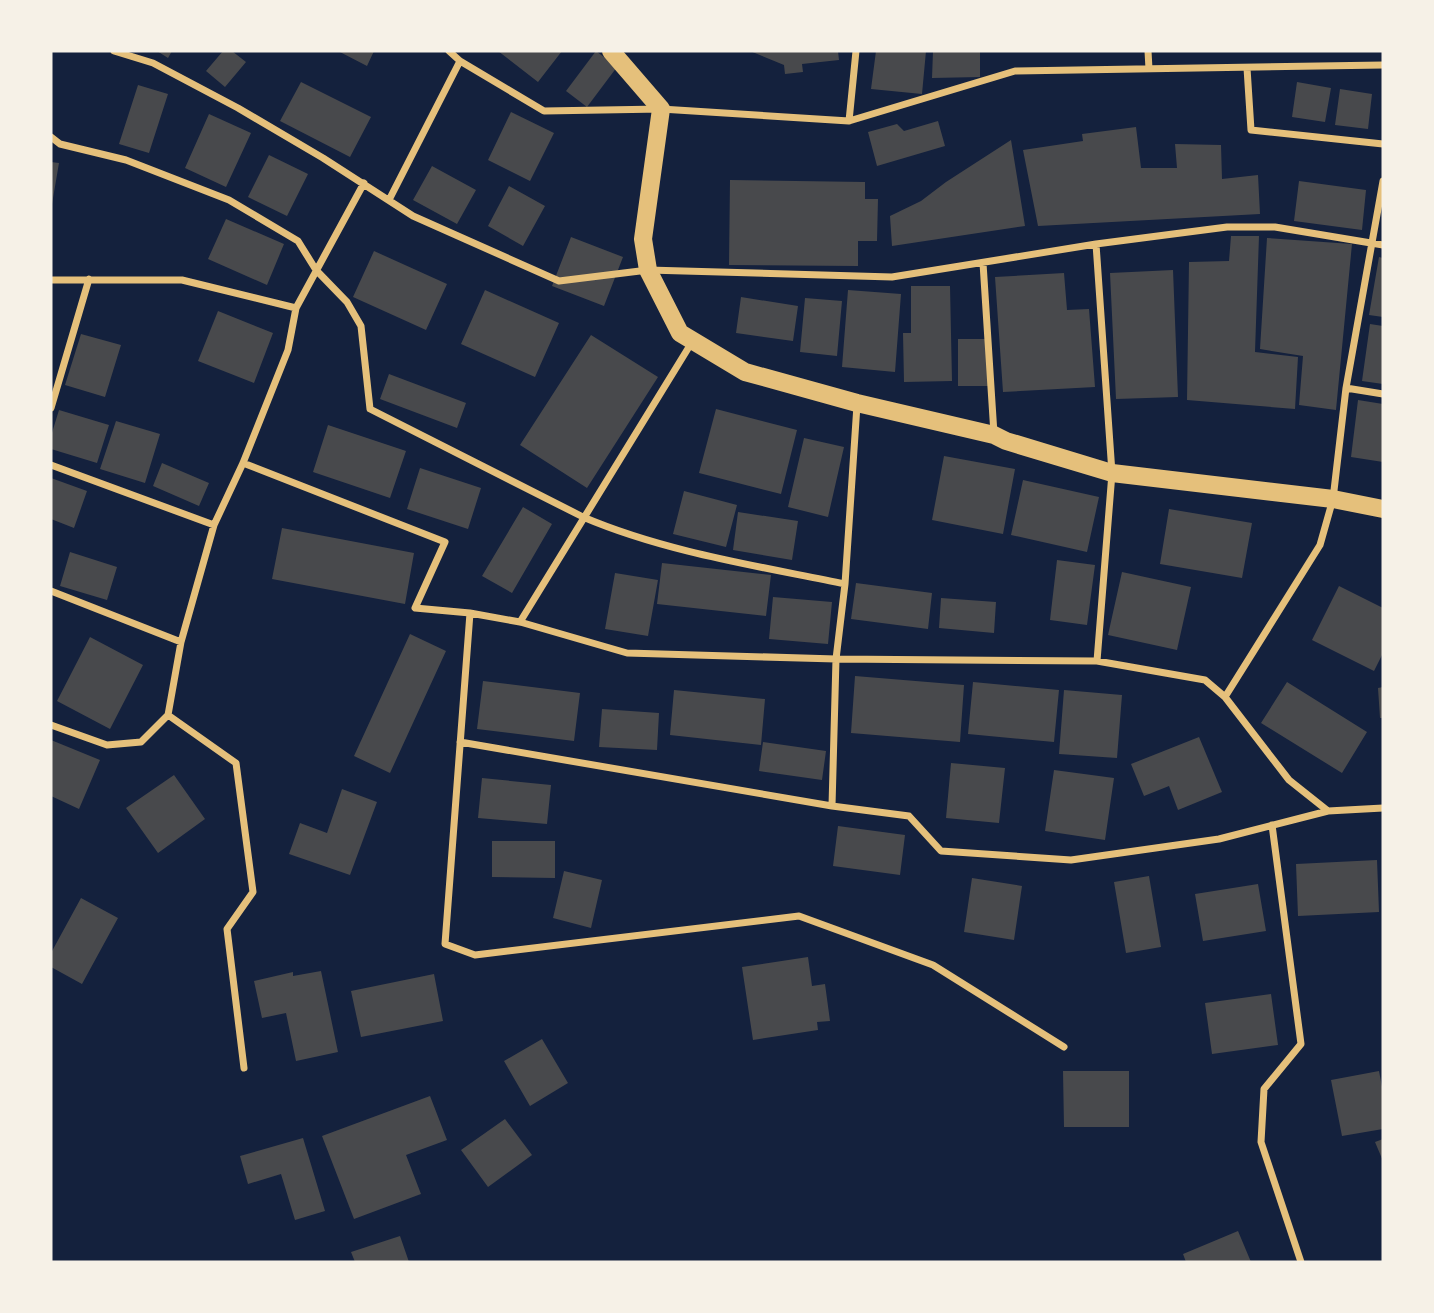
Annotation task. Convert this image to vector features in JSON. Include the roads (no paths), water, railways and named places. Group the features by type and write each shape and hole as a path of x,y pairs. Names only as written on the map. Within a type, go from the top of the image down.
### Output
{"main road":[{"path":"611,51 661,109 643,239 648,270 680,333 745,372 857,403 994,435 1112,473 1333,499 1383,509"}],"street":[{"path":"114,51 153,63 238,108 364,183 413,216 559,281 648,270 891,277 1097,244 1227,228 1275,227 1383,245"},
{"path":"449,51 460,61 544,111 661,109 849,121 1015,71 1383,65"},
{"path":"849,121 856,51"},
{"path":"1148,51 1149,69"},
{"path":"389,200 460,61"},
{"path":"1247,68 1251,130 1383,144"},
{"path":"51,137 60,144 126,160 229,200 298,241 316,270 347,302 361,326 370,409 583,517 629,534 726,559 845,584"},
{"path":"1225,697 1320,545 1333,499 1346,388 1383,181"},
{"path":"51,725 107,745 141,742 168,715 181,642 214,525 243,463 288,350 296,308 364,183"},
{"path":"1097,244 1112,473 1097,662"},
{"path":"983,263 994,435"},
{"path":"51,408 89,279"},
{"path":"51,280 182,279 296,308"},
{"path":"520,622 693,341"},
{"path":"1346,388 1383,394"},
{"path":"832,806 836,660 845,584 857,403"},
{"path":"243,463 445,542 415,608 470,613 520,622 628,653 836,660 1097,662 1205,680 1225,697 1289,780 1328,810"},
{"path":"51,465 214,525"},
{"path":"51,592 181,642"},
{"path":"470,613 445,944 475,955 799,916 933,965 1064,1046"},
{"path":"168,715 236,763 253,892 227,929 244,1068"},
{"path":"460,742 832,806 909,816 941,851 1071,860 1219,839 1328,810 1383,808"},
{"path":"1272,825 1301,1044 1265,1089 1261,1142 1301,1262"}]}
